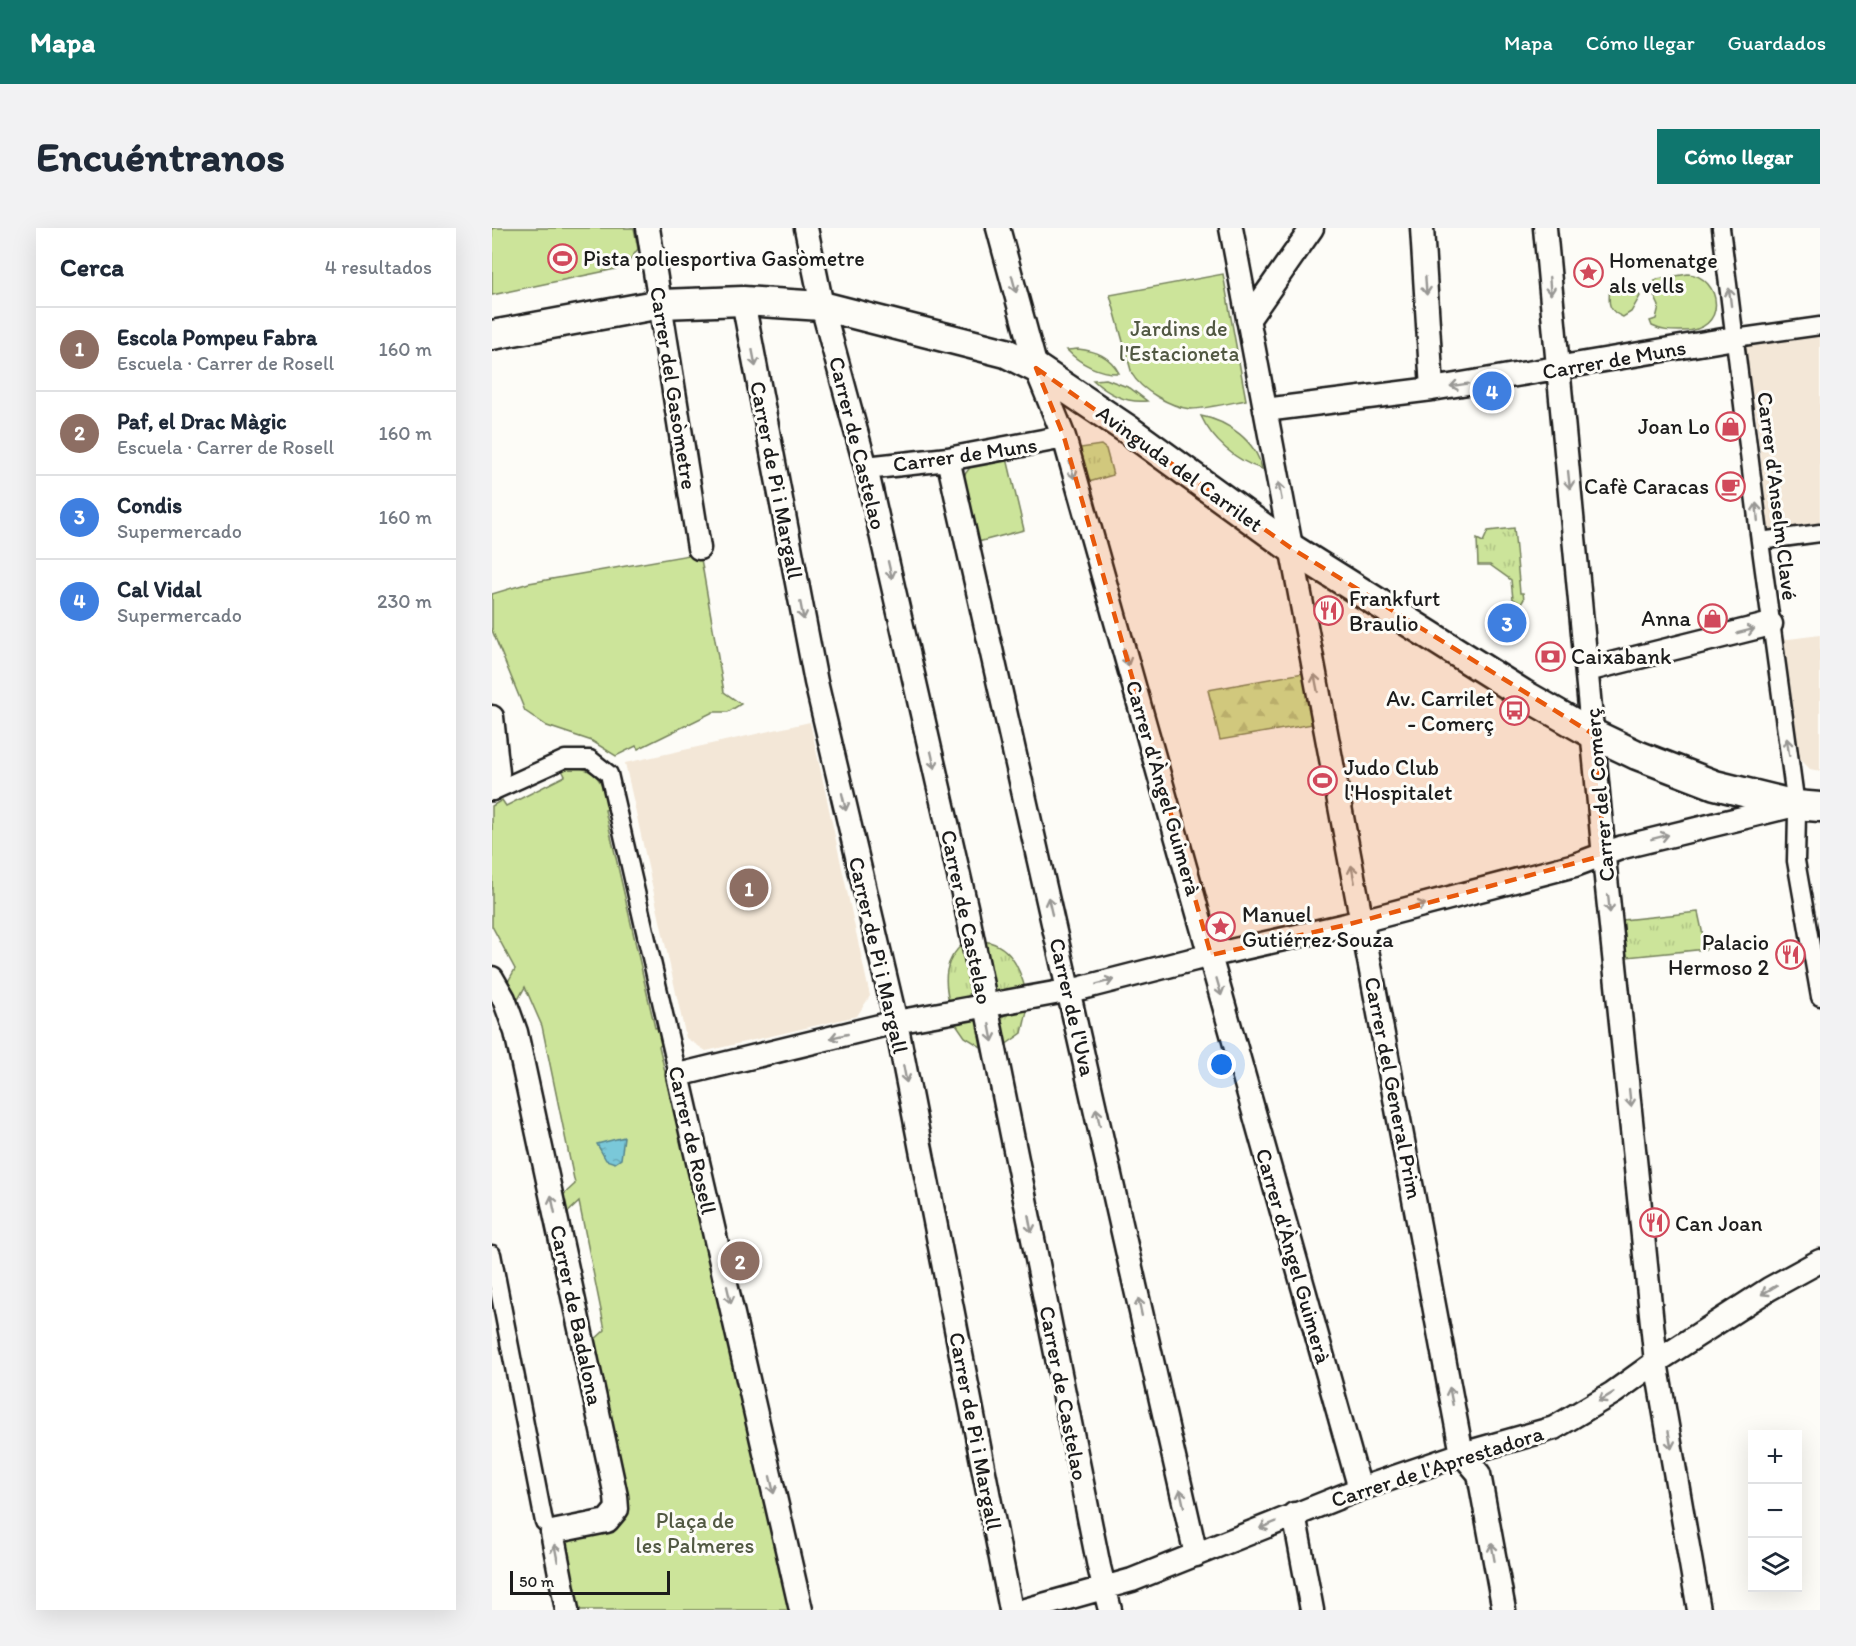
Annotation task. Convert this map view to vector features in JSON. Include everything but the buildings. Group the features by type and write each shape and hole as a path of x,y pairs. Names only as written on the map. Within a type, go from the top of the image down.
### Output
{"street":[{"name":"Carrer del Gasòmetre","path":"648,228 699,548"},
{"name":"Carrer de Castelao","path":"806,228 822,306 866,468 967,911 1110,1610"},
{"name":"Carrer d'Àngel Guimerà","path":"998,228 1036,368 1064,437 1360,1489"},
{"name":"Carrer del General Prim","path":"1230,228 1462,1454"},
{"path":"1248,320 1312,228"},
{"path":"1422,228 1432,389"},
{"name":"Carrer del Comerç","path":"1545,228 1656,1362 1699,1610"},
{"name":"Carrer d'Anselm Clavé","path":"1721,228 1771,624 1808,806 1796,861 1820,997"},
{"name":"Avinguda del Carrilet","path":"492,335 661,304 743,301 822,306 1006,353 1036,368 1130,430 1291,548 1523,694 1593,734 1715,785 1808,806"},
{"name":"Carrer de Pi i Margall","path":"743,301 816,682 896,1022 1011,1610"},
{"name":"Carrer de Muns","path":"1265,410 1432,389 1820,326"},
{"name":"Carrer de Muns","path":"866,468 948,459 1064,437"},
{"name":"Carrer de l'Uva","path":"948,459 1196,1555"},
{"path":"1760,541 1820,533"},
{"path":"1587,670 1771,624"},
{"path":"492,717 498,773 492,791"},
{"name":"Carrer de Rosell","path":"492,791 565,759 580,757 601,765 609,774 801,1610"},
{"path":"678,1074 896,1022 1070,991 1362,920 1575,865 1623,847 1808,806"},
{"name":"Carrer de Badalona","path":"492,978 504,999 516,1032 616,1496 617,1509 607,1521 552,1532 567,1610"},
{"path":"492,1254 544,1522"},
{"name":"Carrer de l'Aprestadora","path":"1025,1610 1132,1580 1360,1489 1462,1454 1554,1428 1613,1393 1656,1362 1769,1289 1820,1262"},
{"path":"1462,1454 1479,1474 1504,1610"},
{"path":"1294,1514 1311,1610"}],"highlighted area":[{"path":"1036,368 1291,548 1593,734 1605,855 1346,925 1211,955 1064,437"}],"shaded area":[{"path":"1820,329 1820,523 1817,523 1818,528 1769,533 1756,417 1743,340"},
{"path":"1820,635 1820,771 1810,769 1796,755 1781,640"},
{"path":"810,722 870,996 857,1016 706,1051 686,1038 625,763"}],"green space":[{"name":"Pista poliesportiva Gasòmetre","path":"492,228 634,228 638,249 625,267 492,295"},
{"name":"Jardins de l'Estacioneta","path":"1223,274 1246,400 1194,409 1182,408 1149,392 1132,374 1110,295"},
{"path":"1688,274 1699,277 1708,284 1716,304 1714,314 1707,323 1696,329 1669,331 1652,326 1650,321 1656,319 1659,306 1653,293 1653,283 1657,279"},
{"path":"1616,283 1629,284 1640,296 1631,312 1623,317 1614,312 1609,302 1610,288"},
{"path":"1078,349 1102,355 1119,373 1105,372 1091,367 1078,360 1067,350"},
{"path":"1106,379 1130,388 1147,401 1132,401 1118,396 1093,380"},
{"path":"1201,416 1221,422 1239,434 1254,450 1262,469 1234,455 1218,441"},
{"path":"1101,445 1106,449 1113,475 1089,482 1080,448"},
{"path":"1007,458 1024,530 978,542 963,477 974,462"},
{"path":"1514,528 1520,593 1523,593 1524,599 1521,604 1513,599 1511,580 1490,565 1478,565 1477,539 1483,542 1488,531"},
{"path":"700,553 724,692 741,704 728,712 713,712 638,749 636,746 616,756 592,741 547,726 525,711 492,630 492,594 529,583"},
{"path":"1303,673 1313,724 1220,740 1208,690"},
{"name":"Plaça de les Palmeres","path":"585,769 592,773 602,784 611,808 605,810 655,1028 661,1027 665,1044 659,1046 789,1610 576,1610 563,1541 612,1528 591,1343 605,1330 579,1202 565,1215 561,1197 575,1184 542,1026 525,987 515,1005 505,987 515,969 492,926 492,806 502,800 506,806 565,776 562,770"},
{"path":"1698,912 1706,949 1627,957 1623,920"},
{"path":"981,941 991,942 1006,951 1017,966 1026,992 995,995"},
{"path":"963,944 973,993 969,994 970,997 949,1002 946,985 947,970 952,957"},
{"path":"1028,1007 1022,1033 1005,1045 1001,1018 1009,1012"},
{"path":"975,1016 979,1019 986,1050 965,1037 954,1021"}],"water":[{"path":"624,1137 621,1159 615,1163 606,1160 597,1144"}],"place":[{"name":"Pista poliesportiva Gasòmetre","path":"562,258"},
{"name":"Homenatge als vells","path":"1588,273"},
{"name":"Cal Vidal","path":"1492,391"},
{"name":"Joan Lo","path":"1731,426"},
{"name":"Cafè Caracas","path":"1730,486"},
{"name":"Frankfurt Braulio","path":"1328,611"},
{"name":"Anna","path":"1712,618"},
{"name":"Condis","path":"1507,623"},
{"name":"Caixabank","path":"1550,656"},
{"name":"Av. Carrilet - Comerç","path":"1515,711"},
{"name":"Judo Club l'Hospitalet","path":"1323,780"},
{"name":"Escola Pompeu Fabra","path":"749,888"},
{"name":"Manuel Gutiérrez Souza","path":"1221,927"},
{"name":"Palacio Hermoso 2","path":"1790,955"},
{"name":"Can Joan","path":"1654,1223"},
{"name":"Paf, el Drac Màgic","path":"740,1261"}]}
